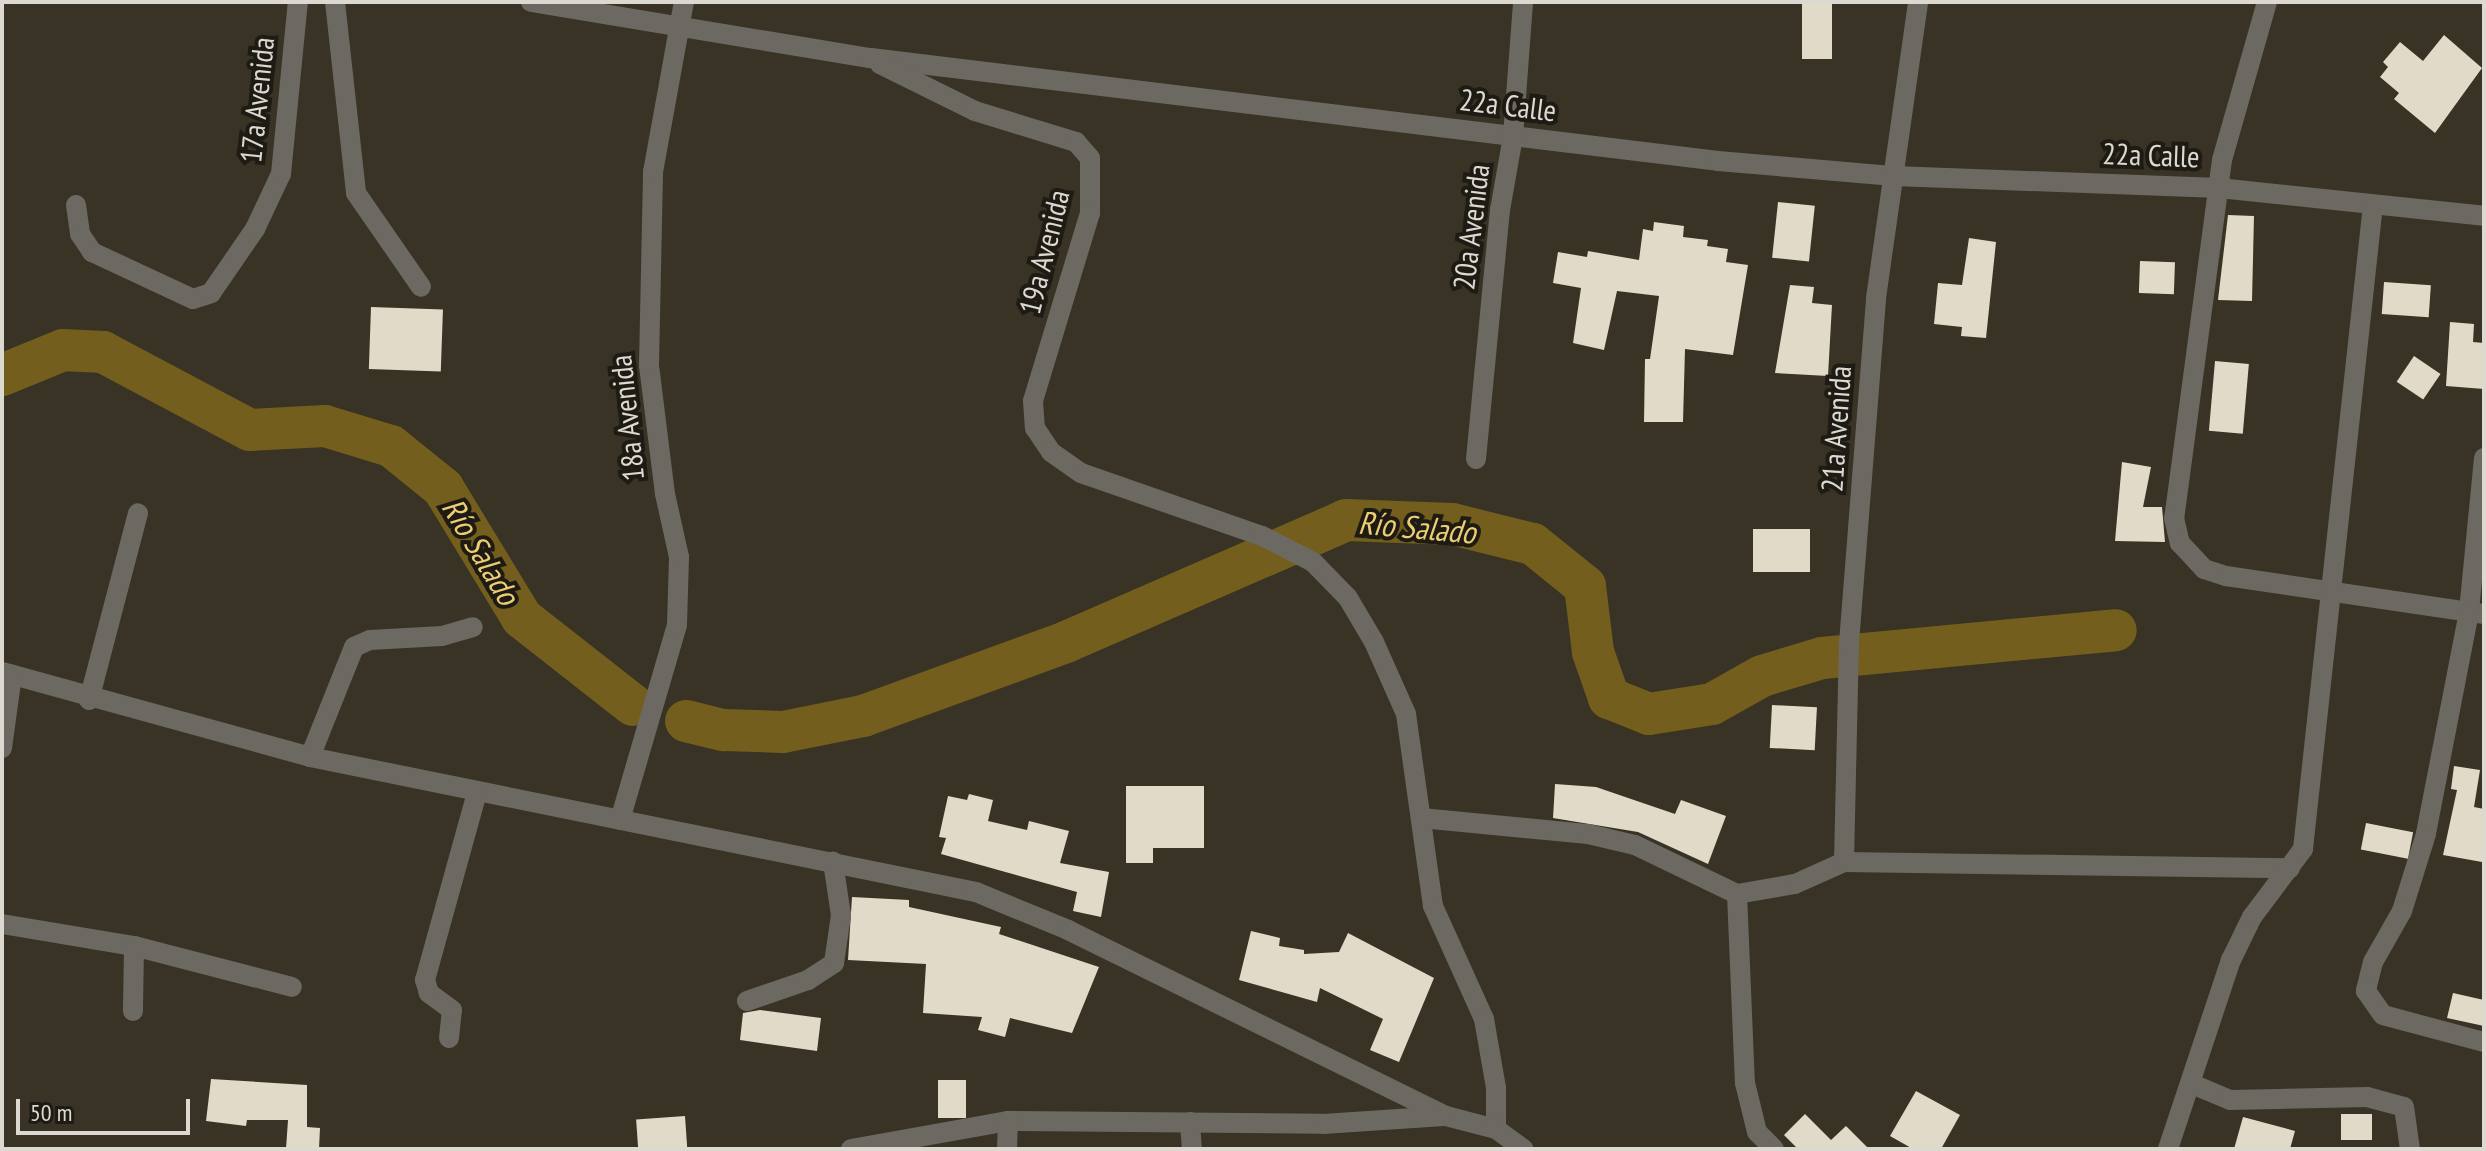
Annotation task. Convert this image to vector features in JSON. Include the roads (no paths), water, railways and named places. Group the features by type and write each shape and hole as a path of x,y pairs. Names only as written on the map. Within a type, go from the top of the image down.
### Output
{"street":[{"name":"17a Avenida","path":"76,205 80,234 92,252 193,299 211,293 255,229 281,174 298,2"},
{"path":"335,2 356,193 421,287"},
{"name":"22a Calle","path":"531,2 871,58 1513,136 1894,176 2219,188 2484,216"},
{"name":"18a Avenida","path":"620,820 677,625 679,557 665,494 649,365 653,172 682,27 684,2"},
{"name":"20a Avenida","path":"1476,459 1500,210 1513,136 1523,2"},
{"name":"21a Avenida","path":"1844,862 1849,653 1876,298 1918,2"},
{"path":"2267,2 2233,108 2219,188 2174,518 2180,543 2204,569 2331,594 2477,613"},
{"name":"19a Avenida","path":"871,58 975,111 1076,142 1090,158 1090,213 1033,401 1035,428 1051,452 1115,487 1262,536 1313,562 1348,598 1406,714 1421,818"},
{"path":"2168,1149 2231,960 2252,917 2303,849 2373,205"},
{"path":"2484,458 2477,613 2426,834 2402,911 2373,962 2366,991 2383,1015 2484,1042"},
{"path":"89,700 138,513"},
{"path":"310,757 354,647 370,640 442,636 473,627"},
{"path":"2,748 7,674 89,700 310,757 976,892 1068,930 1391,1085 1446,1116 1496,1129 1524,1149"},
{"path":"449,1038 452,1010 429,993 425,980 477,793"},
{"path":"1496,1129 1496,1088 1484,1019 1433,906 1421,818 1588,834 1635,845 1737,894 1795,884 1844,862 2290,868"},
{"path":"747,1001 808,980 834,963 841,915 833,862"},
{"path":"1737,894 1745,1083 1757,1132 1774,1149"},
{"path":"2,924 134,946 292,987"},
{"path":"133,1011 134,946"},
{"path":"2192,1084 2230,1100 2367,1097 2404,1107 2410,1149"},
{"path":"1391,1085 1401,1103 1391,1117"},
{"path":"851,1149 1008,1121 1323,1124 1391,1117 1446,1116"},
{"path":"1007,1149 1008,1121"},
{"path":"1190,1122 1192,1149"}],"waterway":[{"name":"Río Salado","path":"2,375 63,350 103,352 250,430 325,426 391,446 443,488 522,618 633,705"},
{"name":"Río Salado","path":"686,721 723,730 783,732 863,716 1066,642 1346,520 1452,524 1533,544 1585,586 1593,652 1609,698 1649,714 1712,704 1762,676 1822,658 2116,630"}]}
